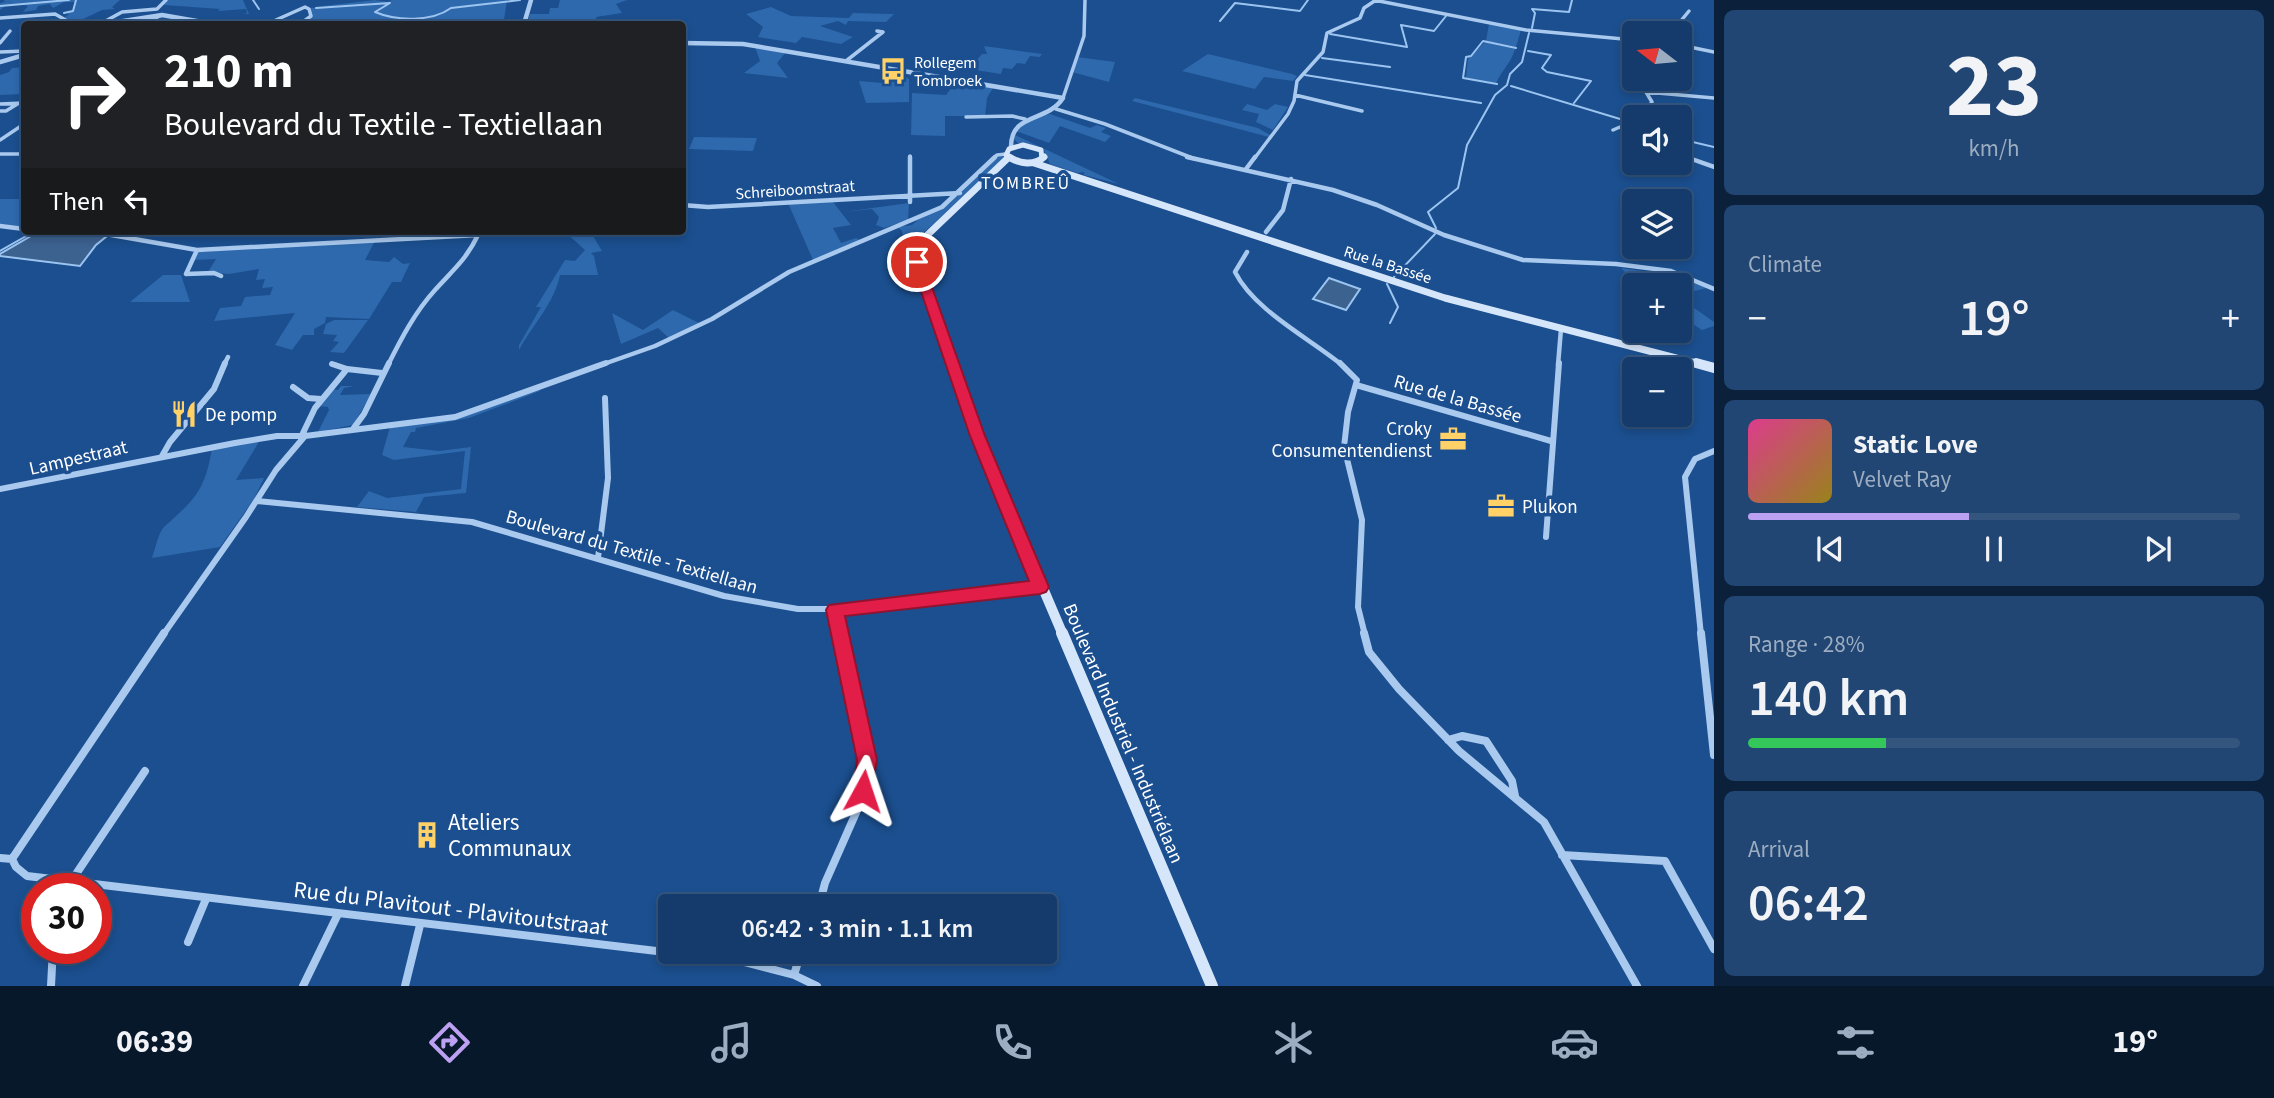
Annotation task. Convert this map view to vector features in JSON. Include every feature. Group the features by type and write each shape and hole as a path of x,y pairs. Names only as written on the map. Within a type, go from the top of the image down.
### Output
{"main road":[{"path":"1011,147 1023,145"},
{"name":"Rue la Bassée","path":"1023,145 1041,150 1045,154 1044,159 1057,169"},
{"name":"Boulevard Industriel - Industriélaan","path":"1011,147 1004,155 999,168 928,232 920,242 917,262 978,436 1212,986"},
{"path":"1004,155 1019,163 1034,163 1044,159"},
{"name":"Boulevard Industriel - Industriélaan","path":"999,168 1019,163"},
{"name":"Rue la Bassée","path":"1034,163 1445,298 1714,368"}],"street":[{"path":"146,21 158,13 166,0"},
{"path":"525,21 531,0"},
{"path":"1056,109 1063,97 1082,43 1085,0"},
{"path":"1246,169 1292,107 1295,86 1300,76 1323,52 1327,33 1360,18 1364,8 1375,0 1525,30 1622,39"},
{"path":"274,21 304,7 309,9 311,16 304,21"},
{"path":"1681,21 1689,11"},
{"path":"112,21 122,12 158,13 199,21"},
{"path":"118,21 158,13"},
{"path":"0,19 55,14 67,21"},
{"path":"0,32 10,31 0,43"},
{"path":"848,61 883,32 877,31"},
{"path":"686,43 732,43 1063,97"},
{"path":"1692,48 1714,52"},
{"path":"0,52 21,53"},
{"path":"0,62 21,54"},
{"path":"906,73 909,79"},
{"path":"1650,105 1652,102 1646,92 1714,98"},
{"path":"1295,95 1362,111"},
{"path":"0,104 21,103"},
{"path":"1,113 21,103"},
{"path":"1011,147 1015,127 1026,119 1056,109 1105,124 1171,152 1291,179 1356,197 1444,235 1523,260 1616,264 1671,271 1714,289"},
{"path":"966,117 1012,116 1026,119"},
{"path":"0,140 21,126"},
{"path":"1613,130 1622,126"},
{"path":"1011,138 1023,145"},
{"path":"0,154 21,154"},
{"name":"Lampestraat","path":"0,489 43,483 122,463 277,436 305,436 435,421 468,413 655,346 701,325 789,272 938,210 1004,155"},
{"path":"910,156 910,202"},
{"path":"1692,159 1714,167"},
{"path":"1266,232 1283,211 1291,179"},
{"name":"Schreiboomstraat","path":"686,206 752,205 960,192"},
{"path":"0,226 21,229"},
{"path":"111,235 197,250 478,235"},
{"path":"353,429 364,414 382,373 423,306 464,261 478,235"},
{"path":"197,250 187,274 214,273 220,276"},
{"path":"1247,253 1235,272 1239,283 1275,314 1319,345 1356,378 1344,447 1362,520 1357,582 1360,620 1369,652 1376,663 1448,740 1544,822 1637,986"},
{"path":"1546,537 1561,329"},
{"path":"162,456 170,442 214,389 228,357"},
{"path":"332,364 346,369 382,373"},
{"path":"0,858 12,859 25,843 132,677 257,501 269,477 305,436 303,433 321,399 346,369"},
{"name":"Rue de la Bassée","path":"1356,385 1551,441"},
{"path":"293,387 308,398 321,399"},
{"path":"598,558 608,478 605,398"},
{"path":"1714,451 1687,464 1685,477 1714,755"},
{"name":"Boulevard du Textile - Textiellaan","path":"257,501 455,519 561,546 754,603 798,609 835,610 1040,587"},
{"path":"822,894 859,806 867,760 835,610"},
{"path":"1448,740 1462,736 1486,741 1512,781 1515,797"},
{"path":"81,873 145,771"},
{"path":"1562,855 1665,861 1714,949"},
{"name":"Rue du Plavitout - Plavitoutstraat","path":"12,859 23,873"},
{"name":"Rue du Plavitout - Plavitoutstraat","path":"112,889 740,961 794,975 803,983 817,986"},
{"path":"188,942 206,899"},
{"path":"303,986 338,915"},
{"path":"405,986 420,925"},
{"path":"50,964 51,986"},
{"path":"794,975 797,964"}],"shaded area":[{"path":"5,0 120,0 112,7 115,9 102,10 79,21 64,18 74,10 75,2 64,2 53,8 50,4 38,6 36,10 23,12 28,6 24,5 31,3 7,5 0,10 0,3 12,1 3,2"},
{"path":"167,0 243,0 249,14 244,14 247,13 246,9 218,11 220,9 164,5"},
{"path":"375,0 507,0 504,20 524,19 524,21 305,21 311,18 310,8 383,3 314,7"},
{"path":"560,0 627,0 616,4 622,13 596,17 597,21 528,21 530,14 549,14 550,8 558,8"},
{"path":"771,7 791,16 849,18 853,13 894,14 886,22 848,21 846,25 838,21 820,26 853,37 841,44 802,37 796,43 758,37 763,27 746,14"},
{"path":"1489,24 1521,30 1516,47 1486,41"},
{"path":"1485,42 1515,49 1496,83 1466,78 1468,59"},
{"path":"984,46 1042,54 1040,57 1030,56 1025,64 1017,63 1012,69 1003,68 1001,74 969,69 982,54 987,54"},
{"path":"755,47 786,52 777,63 788,78 744,73 760,61"},
{"path":"1208,54 1297,76 1293,81 1264,77 1255,89 1182,71"},
{"path":"1077,57 1115,62 1109,82 1072,72"},
{"path":"21,67 21,94 0,95 0,75 12,68"},
{"path":"888,70 898,72 909,79 909,102 866,103 859,81 882,83 889,76 886,75"},
{"path":"956,82 993,88 987,98 985,116 945,116 945,136 911,135 912,93 946,95"},
{"path":"1135,98 1258,128 1270,135 1269,137 1132,101"},
{"path":"1247,104 1267,110 1275,104 1288,107 1273,130 1256,122 1259,114 1242,110"},
{"path":"1050,114 1090,128 1097,125 1106,128 1101,132 1111,136 1105,142 1060,126 1049,143 1016,131 1030,119"},
{"path":"1015,135 1119,184 1050,164 1044,150 1018,143 1013,138"},
{"path":"694,137 757,138 753,151 689,149"},
{"path":"998,156 1004,157 995,168 921,235 915,245 912,260 909,249 905,249 902,231 898,227 912,225 949,204"},
{"path":"0,199 21,199 21,227 0,224"},
{"path":"833,202 851,225 833,228 841,243 856,238 860,240 813,260 788,203"},
{"path":"909,203 908,220 884,228 876,225 879,217 872,209 843,212"},
{"path":"33,235 107,236 96,245 80,266 0,254"},
{"path":"568,235 592,235 602,251 591,253 598,275 560,275 548,305 519,350 519,345 541,307 536,307 565,260 575,261 585,250"},
{"path":"375,241 365,260 389,262 394,257 403,264 410,263 401,282 392,282 369,319 326,317 325,323 314,329 314,335 303,335 292,350 275,345 295,313 214,321 220,308 241,306 245,297 270,295 273,287 262,288 265,279 256,280 259,269 229,274 208,272 216,259 194,260 197,252"},
{"path":"1621,268 1655,273 1626,273"},
{"path":"163,275 181,275 190,302 130,302"},
{"path":"1329,278 1360,289 1346,310 1313,299"},
{"path":"1692,282 1706,288 1692,292"},
{"path":"1692,306 1714,322 1714,326 1702,330 1692,324"},
{"path":"673,310 701,324 670,339 658,328 621,344 612,313 643,330"},
{"path":"334,320 368,320 344,353 330,352 339,342 333,341 337,335 323,334 326,324"},
{"path":"341,386 354,386 344,388 340,395 370,394 369,398 353,425 318,432 329,410 328,407 317,406 331,389 338,390"},
{"path":"539,388 540,391 469,418 416,428 415,432 411,432 403,447 439,451 471,447 466,493 424,497 416,512 357,507 369,491 387,498 461,489 465,451 394,460 382,455 390,427 444,420"},
{"path":"260,440 236,480 264,478 254,499 220,547 152,558 162,530 191,501 202,485 212,448"}],"waterway":[{"path":"0,6 69,0"},
{"path":"64,13 73,11 76,0"},
{"path":"253,0 259,9"},
{"path":"316,8 390,3 375,12 414,19 434,16 451,8 520,0"},
{"path":"1220,21 1235,3 1300,11 1308,0"},
{"path":"1532,28 1535,13 1532,9 1569,12 1572,0"},
{"path":"1330,34 1407,47 1401,25 1434,31 1446,16"},
{"path":"1436,228 1428,212 1458,188 1467,145 1495,95 1507,85 1510,74 1522,62 1529,33"},
{"path":"1497,84 1463,78 1466,57 1471,56 1483,41 1516,48"},
{"path":"1528,51 1551,55 1542,68 1547,72 1591,81 1574,103"},
{"path":"1322,58 1390,67"},
{"path":"1305,75 1481,103"},
{"path":"1511,86 1622,120"},
{"path":"1692,142 1714,147"},
{"path":"1394,277 1435,234"},
{"path":"0,251 28,235"},
{"path":"1387,284 1398,307 1390,323"}],"place":[{"name":"Rollegem Tombroek","path":"893,71"},
{"name":"De pomp","path":"184,414"},
{"name":"Croky Consumentendienst","path":"1453,439"},
{"name":"Plukon","path":"1501,506"},
{"name":"Ateliers Communaux","path":"427,835"}],"district":[{"name":"TOMBREÛ","path":"1026,183"}],"route":[{"path":"863,791 867,760 835,610 1040,587 978,436 917,262"}]}
